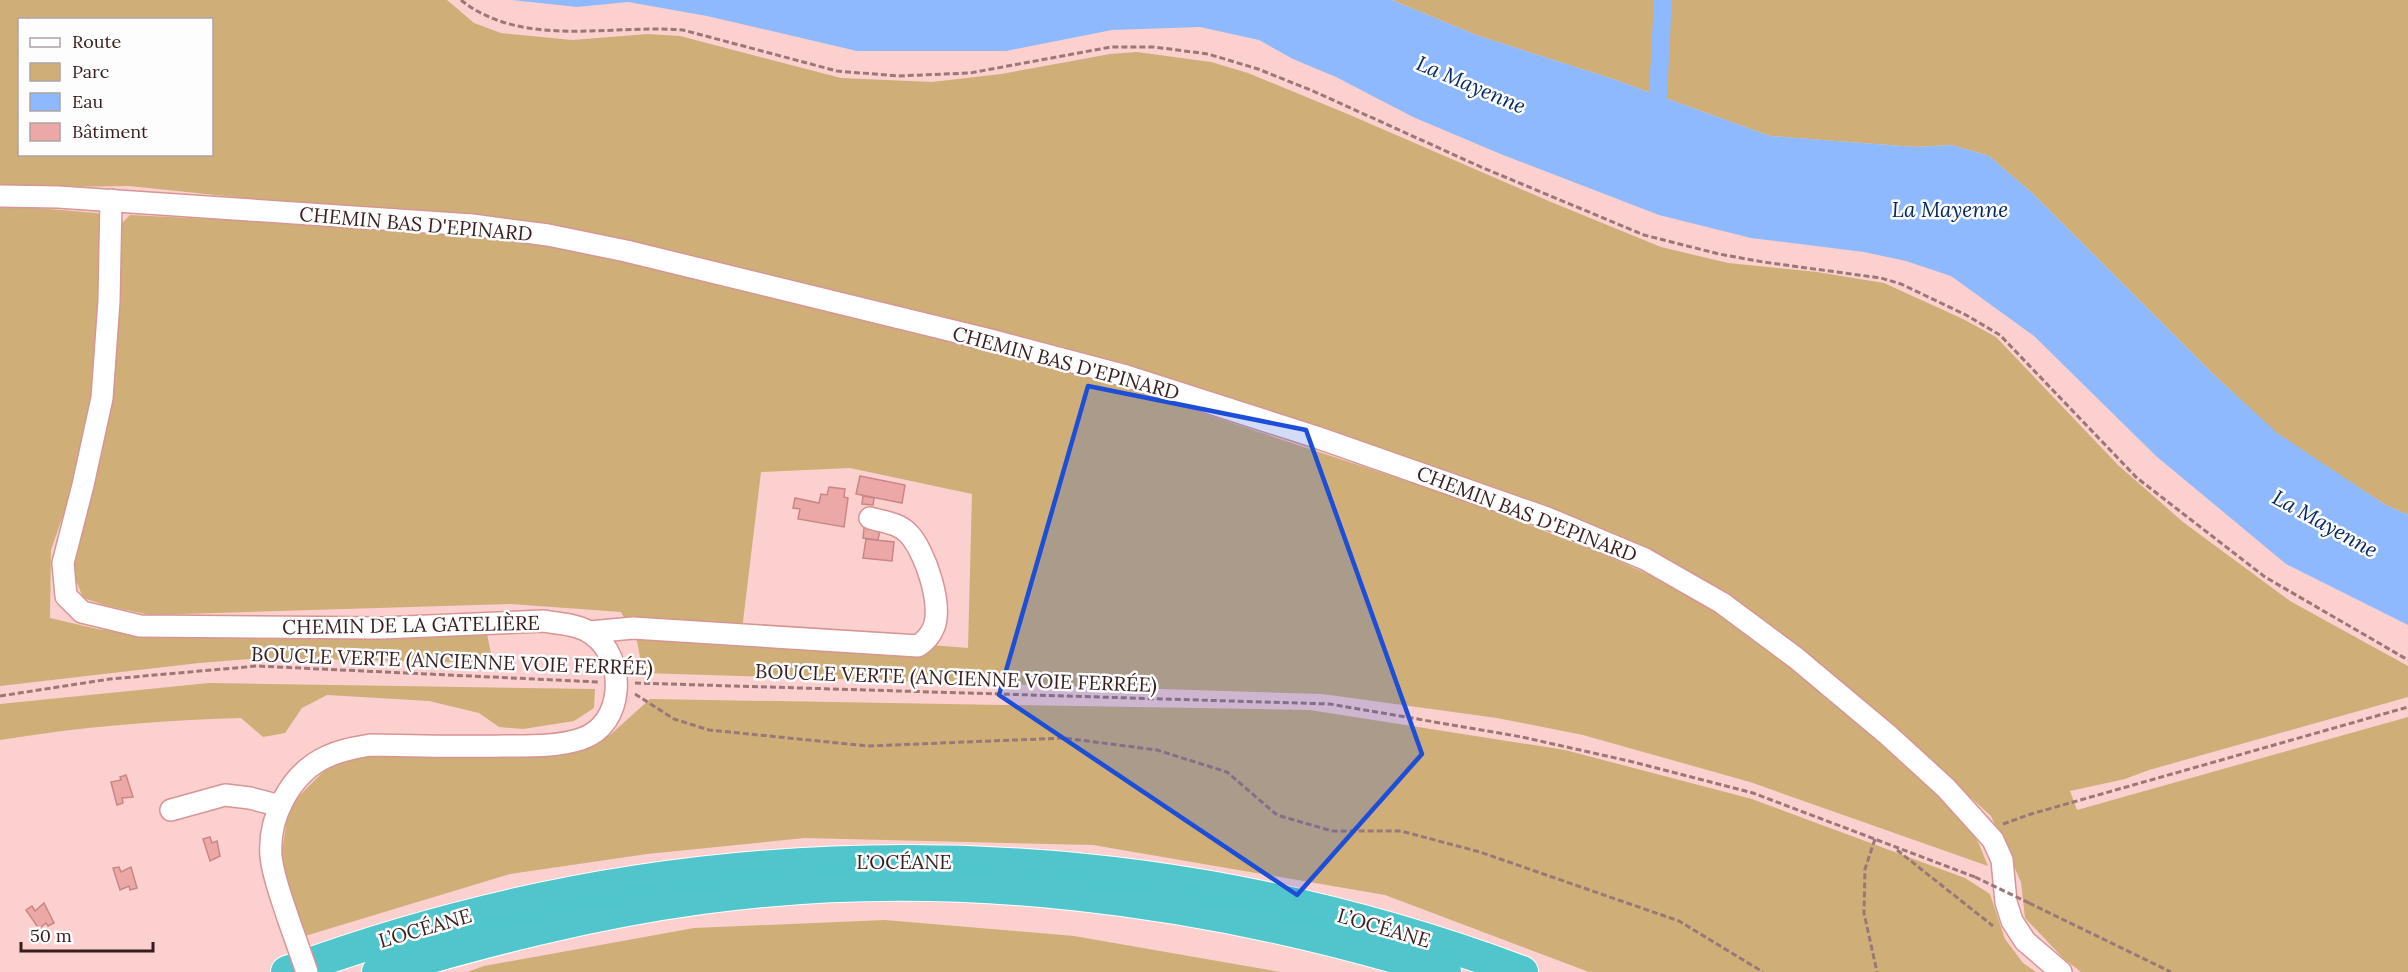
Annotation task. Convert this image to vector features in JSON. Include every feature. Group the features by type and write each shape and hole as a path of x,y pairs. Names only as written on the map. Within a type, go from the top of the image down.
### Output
{"highway":[{"name":"L’OCÉANE","path":"287,972 376,941 439,923 517,903 584,890 716,870 821,862 890,860 1019,864 1090,870 1197,885 1268,898 1381,926 1522,972"},
{"name":"L’OCÉANE","path":"378,972 508,935 636,908 704,897 774,891 916,886 1053,892 1186,909 1328,938 1445,972"}],"street":[{"name":"CHEMIN BAS D'EPINARD","path":"0,196 111,200 472,225 548,235 626,251 990,340 1126,376 1316,437 1547,518 1645,560 1722,603 1796,658 1888,735 1946,788 1993,840 2002,860 2006,902 2017,929"},
{"name":"CHEMIN DE LA GATELIÈRE","path":"111,200 109,302 102,398 63,563 66,596 82,612 140,626 382,628 544,621 570,625 590,632"},
{"path":"590,632 633,628 918,646 934,627 936,609 929,574 910,534 898,525 870,518"},
{"path":"307,972 271,860 273,825 280,806 291,788 306,771 323,758 346,749 370,745 519,746 569,742 584,738 598,730 610,711 616,696 617,682 613,659 604,644 590,632"},
{"path":"171,810 225,795 250,798 280,806"},
{"path":"2017,929 2035,952 2061,972"}],"path":[{"path":"461,0 481,14 506,24 556,30 660,28 683,30 820,68 870,75 970,73 1092,50 1128,46 1208,54 1258,69 1313,91 1481,167 1644,235 1719,254 1763,262 1881,278 1966,315 2000,335 2137,478 2265,577 2408,660"},
{"name":"BOUCLE VERTE (ANCIENNE VOIE FERRÉE)","path":"0,696 110,679 257,666 617,682 1330,704 1522,737 1629,761 1753,793 1893,847"},
{"path":"617,682 674,719 709,730 867,746 1064,738 1157,750 1227,772 1277,815 1332,831 1401,831 1480,852 1679,921 1762,972"},
{"path":"1985,831 2031,814 2408,707"},
{"path":"1875,839 1865,869 1864,913 1877,972"},
{"path":"1893,847 1976,878 2171,972"},
{"path":"1893,847 1989,924 1998,928 2017,929"}],"highlighted area":[{"path":"1088,386 1306,430 1422,754 1297,895 999,695"}],"green space":[{"path":"0,0 447,0 474,23 501,33 572,40 648,34 680,36 841,78 932,82 1001,74 1110,54 1137,52 1211,62 1248,73 1661,247 1728,263 1817,272 1884,283 1963,319 1996,337 2118,465 2183,522 2290,601 2408,666 2408,697 2149,770 2125,779 2070,791 2077,810 2408,717 2408,972 2081,972 2064,959 2025,918 2021,882 1991,816 1846,685 1687,576 1623,542 888,304 330,207 129,186 0,188"},
{"path":"1392,0 2408,0 2408,515 2384,504 2277,434 2212,373 2032,193 1989,156 1952,145 1915,147 1770,136 1610,78 1476,35"},
{"path":"0,205 97,213 107,219 96,391 73,487 51,550 50,618 97,629 156,636 487,634 493,663 264,658 199,663 0,686"},
{"path":"130,215 369,227 530,241 724,285 1075,371 1476,504 1608,556 1689,593 1805,678 1886,745 1959,812 1979,844 1988,866 1750,782 1583,735 1497,718 1322,694 643,673 637,641 621,612 511,604 150,615 83,598 74,575 76,552 111,385 121,224","holes":["850,468 972,494 968,648 742,630 761,472"]},
{"path":"209,683 595,689 594,708 574,721 523,729 499,727 479,713 429,701 327,695 302,708 285,733 263,737 241,718 120,725 0,740 0,704"},
{"path":"650,699 1310,710 1565,750 1752,799 1965,878 1990,894 2005,939 2023,963 2036,972 1589,972 1385,895 1093,845 805,838 647,854 510,874 305,936 281,858 289,806 323,772 342,761 392,752 439,757 573,751 610,735"},
{"path":"885,920 1074,936 1280,972 467,972 484,966 694,928"}],"water":[{"name":"La Mayenne","path":"512,0 1392,0 1476,35 1610,78 1770,136 1915,147 1952,145 1989,156 2032,193 2212,373 2277,433 2384,504 2408,515 2408,625 2286,564 2156,456 2034,336 1951,276 1906,261 1864,252 1751,238 1659,215 1503,155 1413,117 1259,40 1200,27 1112,30 1006,51 857,51 707,16 628,2 577,7"}],"building":[{"path":"860,476 905,485 902,503 856,494"},
{"path":"829,487 845,489 844,497 848,498 844,527 798,519 800,509 793,508 795,498 819,503 821,494 827,495"},
{"path":"863,496 874,498 873,505 862,504"},
{"path":"864,528 880,530 878,540 863,538"},
{"path":"866,539 894,542 892,561 863,558"},
{"path":"126,775 133,797 122,798 123,803 117,805 111,782 121,780 120,777"},
{"path":"210,837 212,843 217,841 220,856 210,861 203,839"},
{"path":"119,867 121,872 131,867 137,888 130,890 129,886 120,890 113,868"},
{"path":"44,903 54,923 48,926 46,923 39,929 26,910 32,906 35,911"}],"waterway":[{"path":"1658,95 1663,0"}]}
